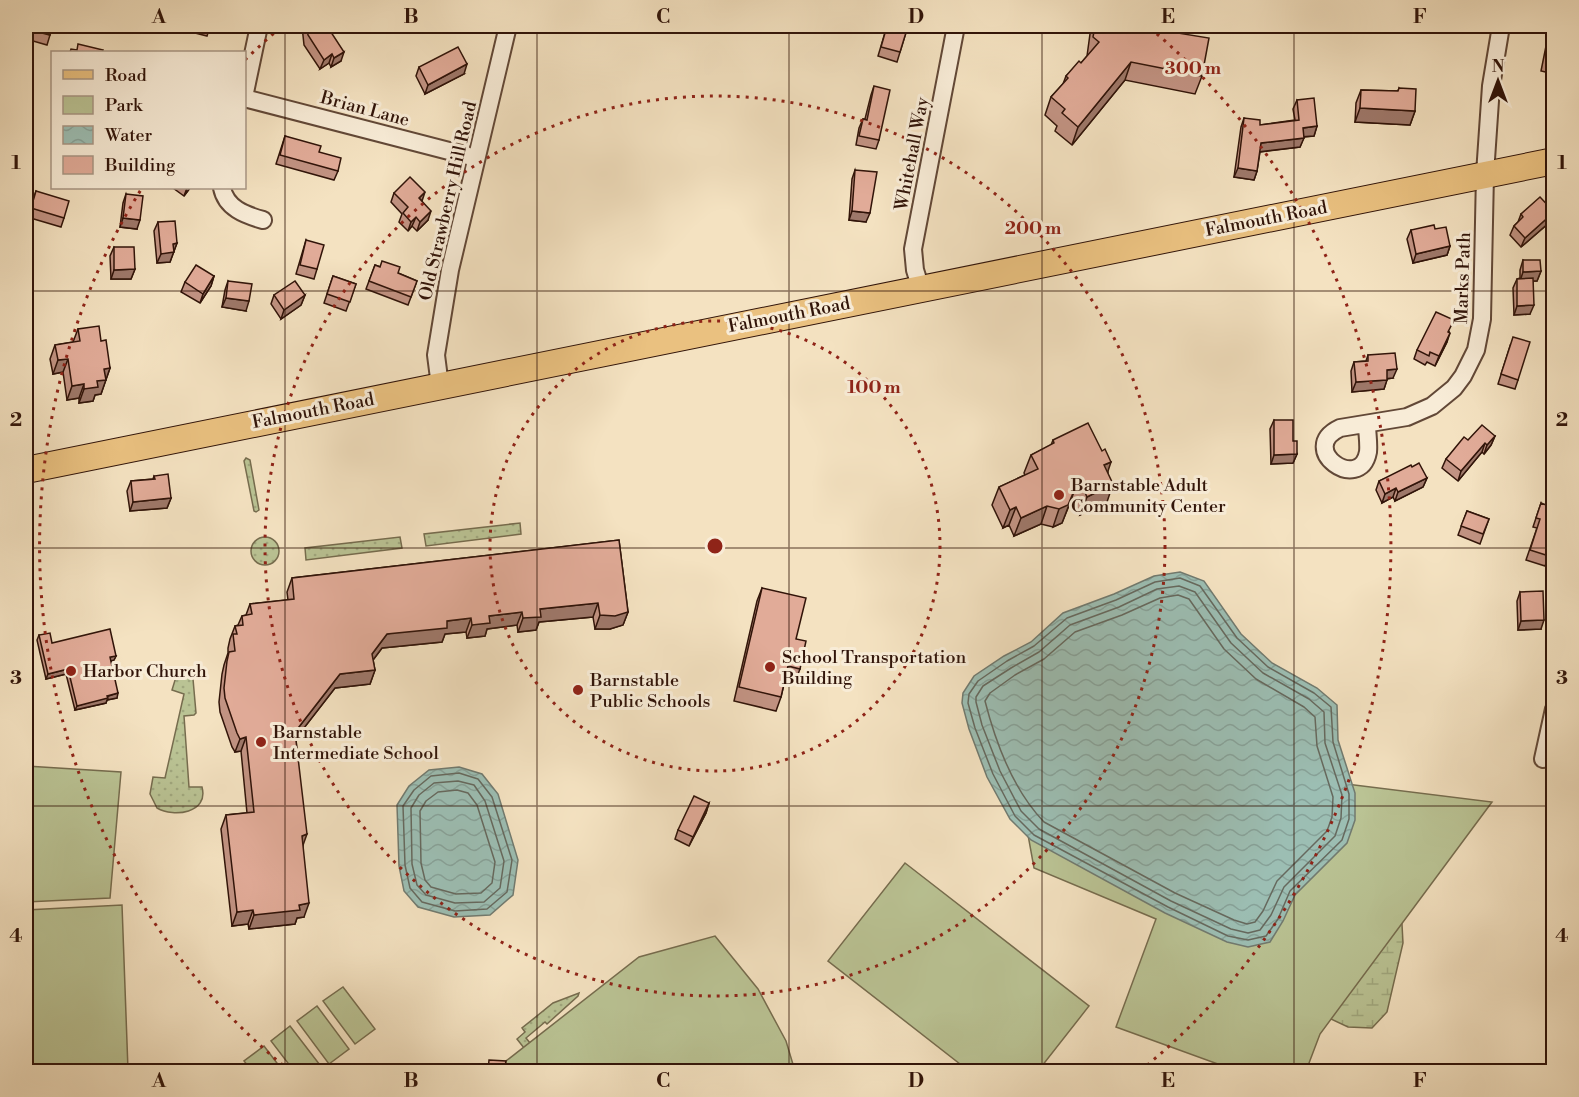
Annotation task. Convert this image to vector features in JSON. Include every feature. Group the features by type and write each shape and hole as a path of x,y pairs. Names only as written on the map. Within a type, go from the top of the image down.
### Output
{"main road":[{"name":"Falmouth Road","path":"26,470 1554,161"}],"street":[{"path":"246,88 259,26"},
{"name":"Old Strawberry Hill Road","path":"440,386 436,355 450,270 508,26"},
{"name":"Whitehall Way","path":"921,288 915,270 914,249 956,26"},
{"name":"Marks Path","path":"1367,424 1407,417 1432,406 1454,388 1470,364 1480,335 1485,174 1491,86 1501,26"},
{"name":"Brian Lane","path":"246,98 476,158"},
{"path":"222,189 226,200 232,206 243,213 263,220"},
{"path":"1543,759 1554,709"}],"green space":[{"path":"246,458 250,460 259,510 256,512 244,461"},
{"path":"520,523 521,534 426,546 424,534"},
{"path":"265,537 275,541 279,551 275,561 265,565 255,561 251,551 255,541"},
{"path":"400,537 402,548 306,560 305,548"},
{"path":"997,664 1314,780 1492,802 1320,1034 1306,1071 1237,1071 1116,1027 1156,919 1034,868"},
{"path":"181,674 193,679 196,713 184,716 189,787 202,787 203,796 195,808 181,813 172,813 157,808 150,794 153,777 165,778 184,694 172,690 176,677"},
{"path":"26,766 121,772 110,898 26,902"},
{"path":"905,863 1089,1006 1038,1071 969,1071 828,961"},
{"path":"122,905 128,1070 26,1071 26,910"},
{"path":"1401,906 1403,943 1387,1012 1372,1028 1348,1027 1314,1011"},
{"path":"715,936 758,989 786,1041 795,1071 505,1071 506,1061 639,957"},
{"path":"343,987 375,1029 355,1044 323,1001"},
{"path":"579,993 547,1024 545,1022 526,1038 530,1043 524,1048 517,1039 525,1032 522,1028 553,1003"},
{"path":"317,1006 349,1049 329,1064 297,1021"},
{"path":"290,1026 323,1069 294,1071 271,1041"},
{"path":"264,1046 283,1071 252,1071 244,1061"}],"water":[{"path":"1180,572 1204,581 1241,634 1272,663 1317,688 1337,705 1338,740 1355,793 1355,820 1347,843 1295,895 1270,942 1248,947 1227,942 1165,913 1031,840 1010,819 987,777 962,703 963,693 974,676 1004,656 1031,642 1063,613 1154,576"},
{"path":"459,767 482,774 498,794 518,860 513,895 490,915 454,917 418,907 404,891 399,866 397,805 409,786 429,770"}],"building":[{"path":"26,26 53,26 50,35 26,29"},
{"path":"306,26 327,26 344,52 334,58 332,54 324,60 308,35"},
{"path":"887,26 908,26 900,52 881,47"},
{"path":"1095,26 1166,26 1165,31 1209,38 1202,76 1131,62 1078,127 1062,113 1065,109 1051,97 1079,61 1081,63 1099,42 1093,37"},
{"path":"1552,26 1554,26 1554,59 1546,58"},
{"path":"78,44 103,50 70,51 71,49 77,50"},
{"path":"458,47 467,64 428,85 419,67"},
{"path":"874,86 890,90 879,140 859,136 863,119 867,120"},
{"path":"1399,88 1416,89 1415,111 1360,108 1361,90 1398,91"},
{"path":"1314,98 1317,126 1303,128 1304,138 1261,143 1257,171 1238,168 1244,118 1260,120 1260,125 1299,120 1297,100"},
{"path":"285,136 321,146 319,152 341,158 338,171 280,155"},
{"path":"855,170 877,172 870,213 852,211"},
{"path":"410,177 425,192 419,198 431,211 420,222 416,217 411,222 403,213 408,207 394,193"},
{"path":"36,191 69,201 64,218 31,208"},
{"path":"126,194 143,196 140,220 123,218"},
{"path":"1540,197 1554,212 1525,238 1514,226 1523,217 1521,214"},
{"path":"175,221 177,243 173,244 174,252 161,254 158,222"},
{"path":"1434,225 1435,229 1446,227 1450,246 1416,254 1411,230"},
{"path":"306,240 324,245 317,269 300,265"},
{"path":"114,247 134,247 135,269 114,270"},
{"path":"1523,260 1540,260 1541,271 1523,272"},
{"path":"382,261 400,267 398,273 417,281 411,297 369,281 375,265 380,267"},
{"path":"196,265 214,276 203,294 185,282"},
{"path":"333,276 356,284 350,302 327,294"},
{"path":"1533,278 1534,305 1517,306 1517,279"},
{"path":"228,281 252,284 249,301 226,298"},
{"path":"295,281 305,295 284,310 274,295"},
{"path":"1436,312 1454,320 1439,356 1430,352 1429,356 1417,350"},
{"path":"99,326 101,341 106,340 110,368 104,369 106,380 97,381 98,387 84,389 84,384 72,386 68,359 58,360 55,345 80,341 78,329"},
{"path":"1513,337 1530,342 1518,380 1501,374"},
{"path":"1395,353 1397,369 1387,370 1387,380 1356,382 1354,362 1368,361 1368,355"},
{"path":"1274,420 1293,420 1293,441 1297,441 1297,454 1274,455"},
{"name":"Barnstable Adult Community Center","path":"1088,423 1102,451 1105,449 1111,462 1104,465 1113,484 1087,497 1079,479 1068,505 1059,509 1047,506 1021,518 1016,507 1010,510 999,487 1038,469 1031,455 1054,443 1053,440"},
{"path":"1482,425 1495,436 1487,445 1485,443 1461,471 1446,459 1464,437 1468,440"},
{"path":"1419,463 1427,478 1398,492 1396,488 1385,494 1379,481"},
{"path":"168,474 171,498 133,502 131,481 155,479 154,476"},
{"path":"1541,503 1554,508 1550,528 1554,529 1554,542 1549,556 1530,550 1540,519 1536,518"},
{"path":"1467,511 1489,519 1483,534 1461,526"},
{"name":"Barnstable Intermediate School","path":"619,540 628,612 615,616 600,615 598,603 540,609 541,617 523,618 522,612 489,616 490,623 472,625 471,618 447,621 447,628 387,634 372,654 375,670 340,674 295,732 307,834 302,836 309,903 299,905 300,910 254,915 253,910 237,912 226,815 254,812 246,737 240,739 237,733 225,698 224,688 229,652 235,651 233,634 237,634 235,626 243,625 242,616 252,614 250,604 294,599 292,578"},
{"name":"School Transportation Building","path":"762,588 806,598 796,639 806,641 800,669 788,666 781,697 739,687"},
{"path":"1543,591 1544,620 1521,621 1520,592"},
{"name":"Harbor Church","path":"110,629 116,656 110,657 118,693 77,706 68,669 48,674 39,635 50,633 52,643"},
{"path":"694,796 709,803 693,837 678,830"},
{"path":"489,1060 506,1061 504,1071 488,1071"}],"place":[{"name":"Barnstable Adult Community Center","path":"1059,495"},
{"name":"School Transportation Building","path":"770,667"},
{"name":"Harbor Church","path":"71,671"},
{"name":"Barnstable Public Schools","path":"578,690"},
{"name":"Barnstable Intermediate School","path":"261,742"}]}
